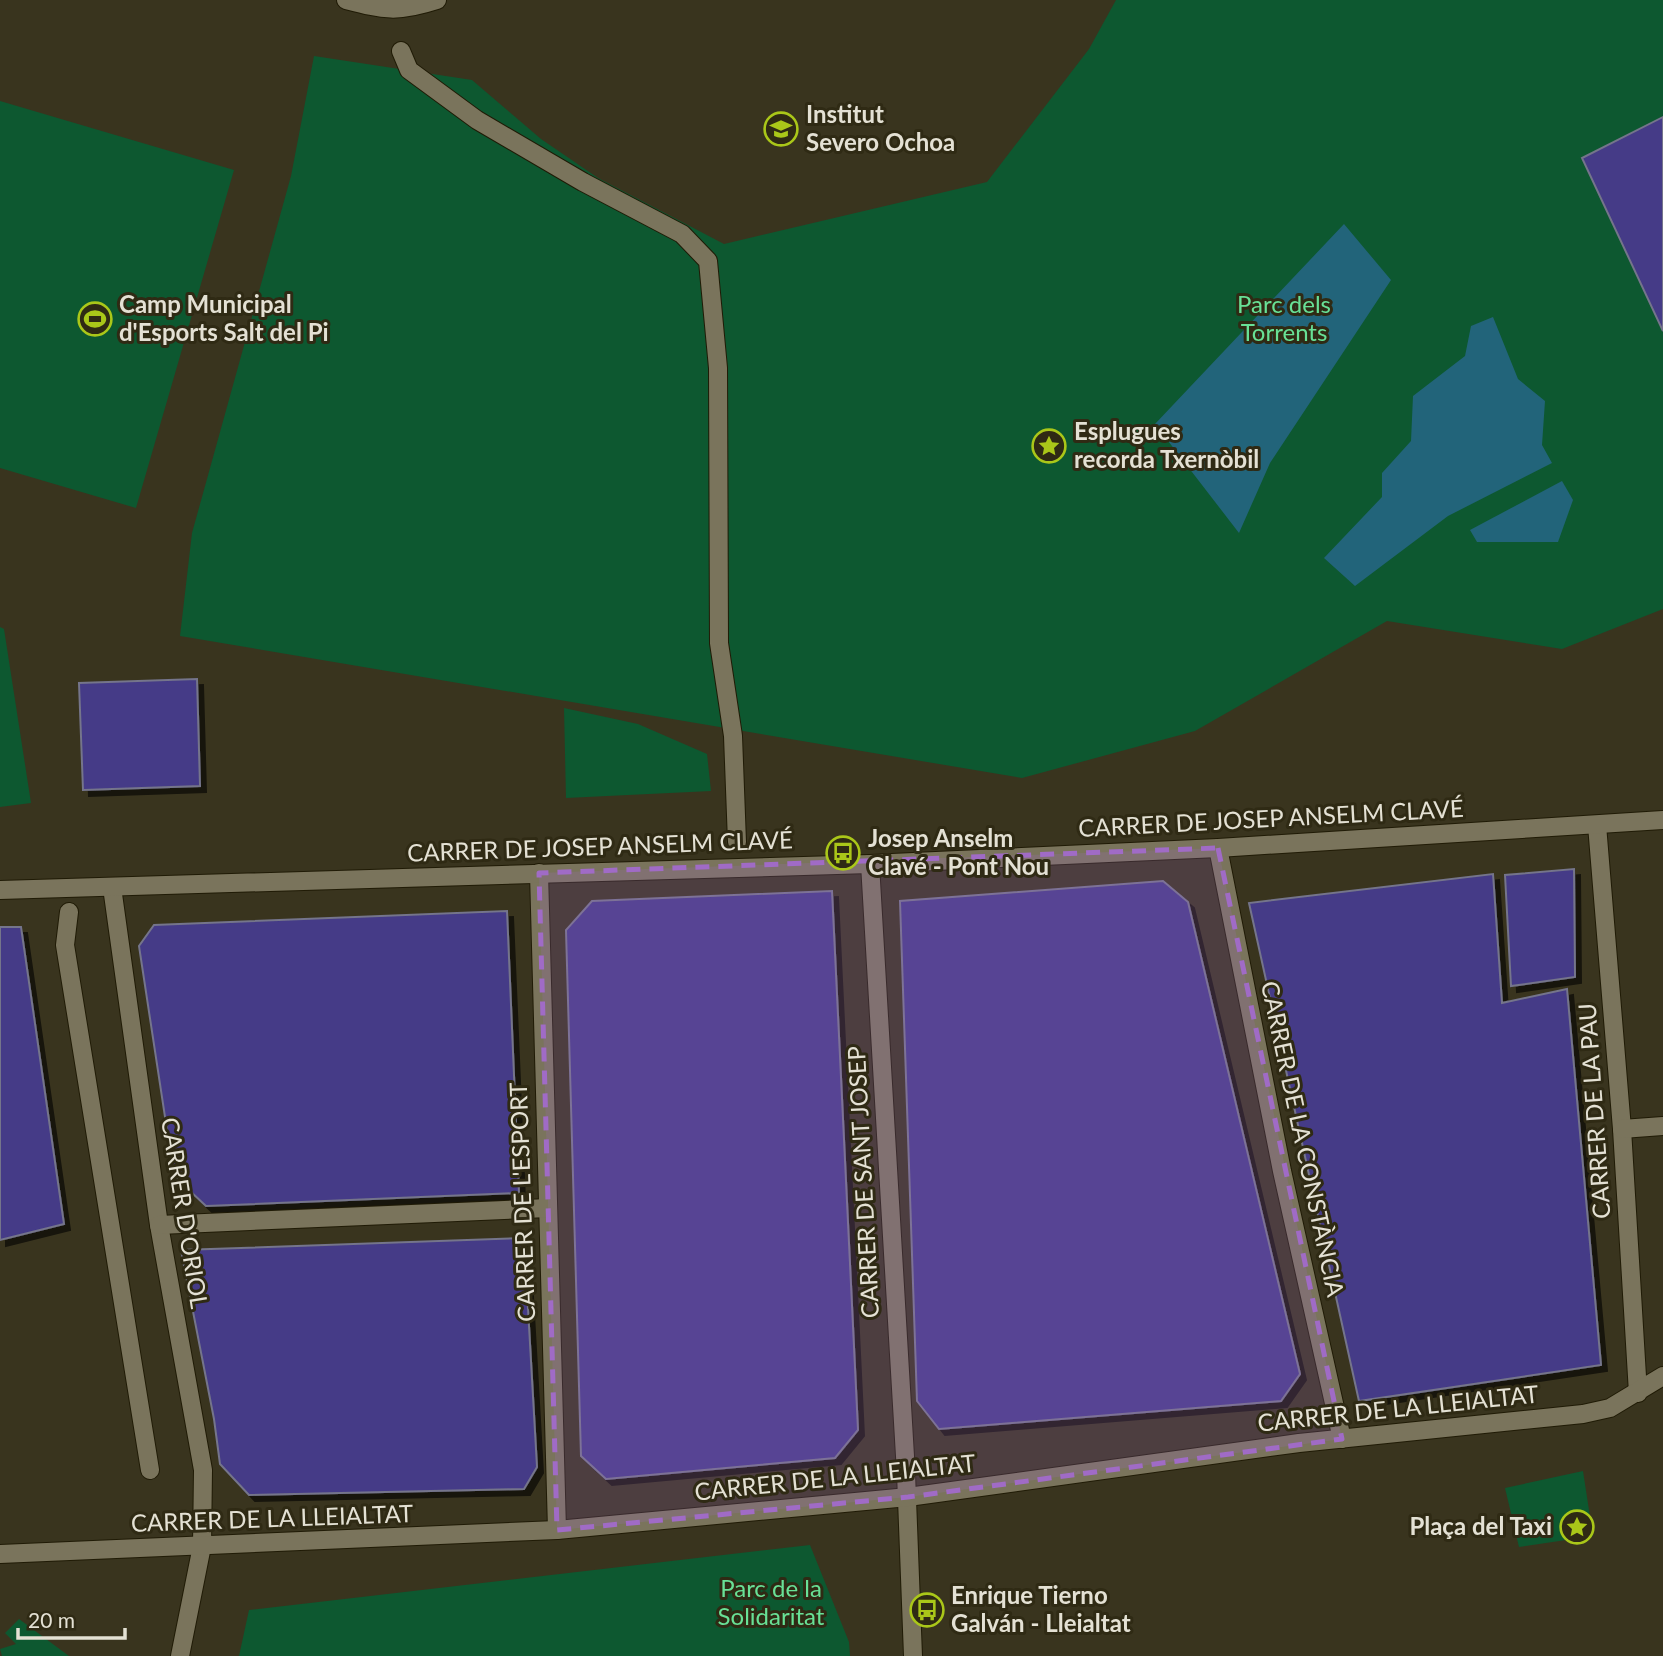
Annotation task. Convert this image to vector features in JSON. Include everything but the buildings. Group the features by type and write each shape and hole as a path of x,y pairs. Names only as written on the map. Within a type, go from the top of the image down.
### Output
{"street":[{"path":"346,0 382,9 410,9 437,0"},
{"path":"401,51 409,70 478,120 583,182 682,234 708,261 718,368 719,643 733,736 737,842"},
{"name":"CARRER DE JOSEP ANSELM CLAVÉ","path":"0,890 870,864 1218,848 1663,820"},
{"name":"CARRER DE LA PAU","path":"1597,825 1622,1129 1638,1393"},
{"name":"CARRER DE LA CONSTÀNCIA","path":"1218,848 1282,1171 1342,1439"},
{"name":"CARRER DE SANT JOSEP","path":"870,864 908,1497 913,1656"},
{"name":"CARRER DE L'ESPORT","path":"539,873 557,1530"},
{"name":"CARRER D'ORIOL","path":"112,887 159,1225 203,1470 202,1546 180,1656"},
{"path":"69,912 65,945 150,1470"},
{"path":"1622,1129 1663,1126"},
{"path":"159,1225 548,1208"},
{"name":"CARRER DE LA LLEIALTAT","path":"0,1553 557,1530 908,1497 1207,1455 1583,1414 1610,1408 1663,1376"}],"highlighted area":[{"path":"1218,848 1342,1439 908,1497 557,1530 539,873"}],"green space":[{"name":"Parc dels Torrents","path":"1116,0 1663,0 1663,609 1562,649 1387,621 1195,731 1022,778 180,636 192,533 291,176 314,56 472,80 541,139 598,178 724,244 987,182 1089,49"},
{"name":"Camp Municipal d'Esports Salt del Pi","path":"0,101 234,170 136,508 0,468"},
{"path":"0,627 4,629 31,803 0,807"},
{"path":"564,708 638,724 707,754 711,791 566,798"},
{"path":"1583,1471 1593,1536 1519,1547 1505,1488"},
{"name":"Parc de la Solidaritat","path":"810,1545 849,1642 850,1656 239,1656 249,1610"},
{"path":"19,1619 69,1656 2,1656 0,1649 16,1644 5,1633"}],"water":[{"path":"1344,224 1391,280 1270,463 1239,533 1155,424"},
{"path":"1493,317 1518,379 1545,401 1542,445 1552,463 1448,516 1355,586 1324,558 1382,497 1382,473 1411,441 1413,396 1465,356 1471,326"},
{"path":"1562,481 1573,500 1558,542 1477,542 1470,530"}],"place":[{"name":"Institut Severo Ochoa","path":"781,129"},
{"name":"Camp Municipal d'Esports Salt del Pi","path":"95,319"},
{"name":"Esplugues recorda Txernòbil","path":"1049,446"},
{"name":"Josep Anselm Clavé - Pont Nou","path":"843,853"},
{"name":"Plaça del Taxi","path":"1577,1527"},
{"name":"Enrique Tierno Galván - Lleialtat","path":"927,1610"}]}
